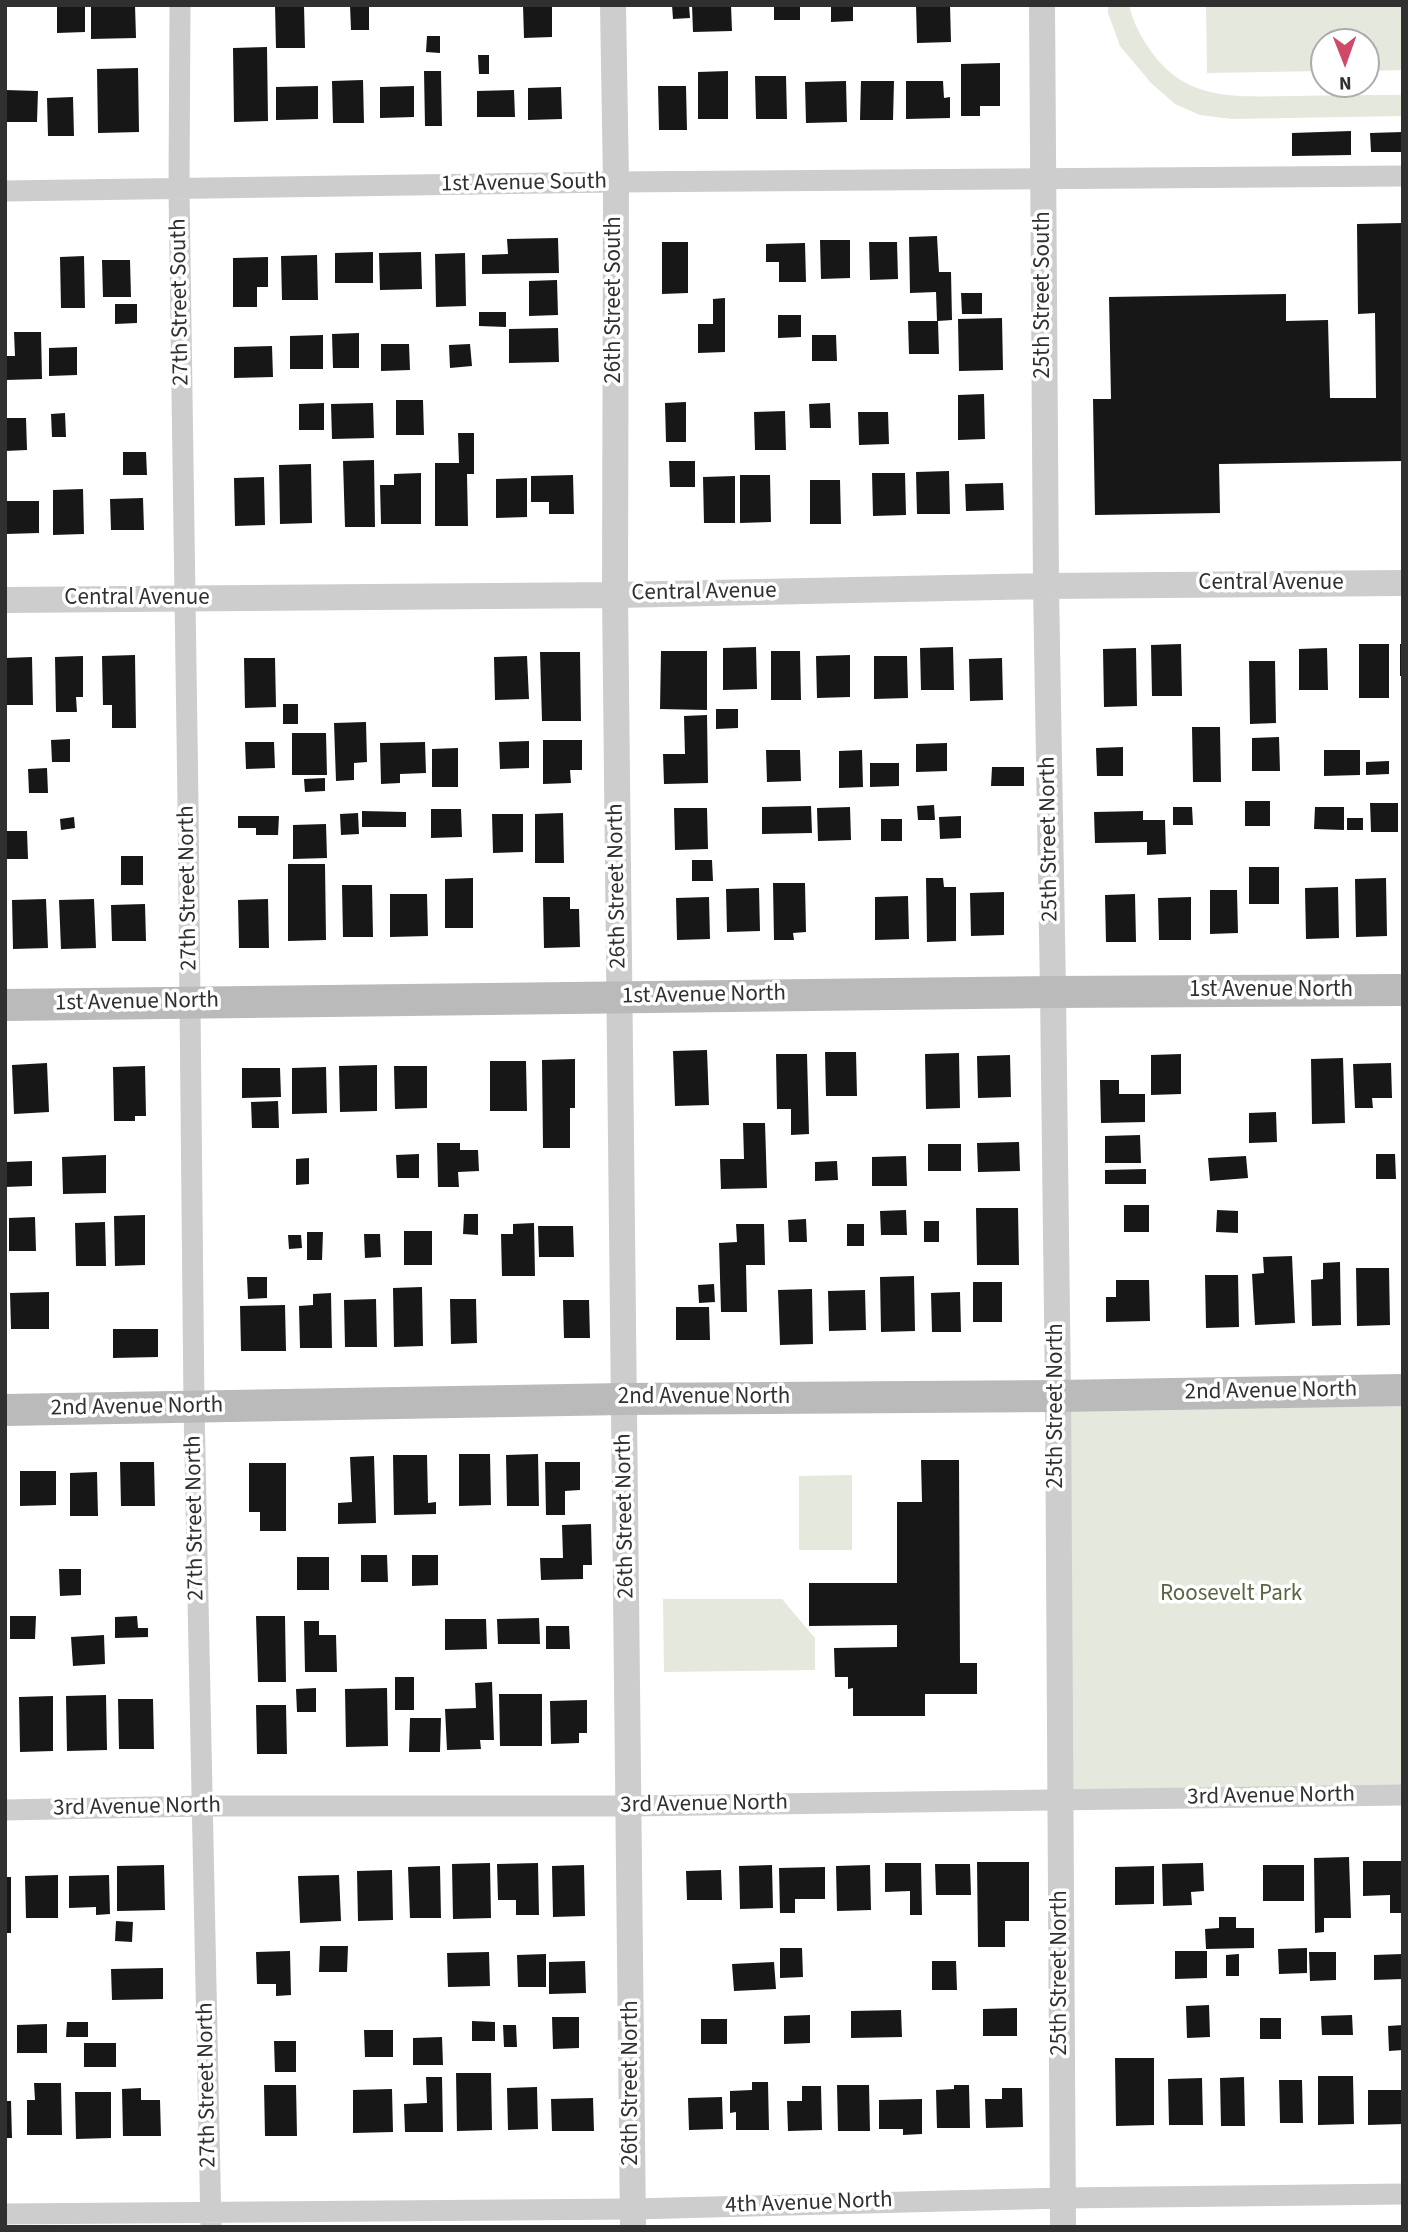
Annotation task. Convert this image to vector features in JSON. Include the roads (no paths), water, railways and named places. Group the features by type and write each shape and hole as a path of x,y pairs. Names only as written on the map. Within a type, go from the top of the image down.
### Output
{"main road":[{"name":"1st Avenue North","path":"5,1005 1403,990"},
{"name":"2nd Avenue North","path":"5,1410 624,1399 1403,1390"}],"street":[{"name":"27th Street South","path":"180,5 179,188 186,599"},
{"name":"26th Street South","path":"613,5 616,182 615,595"},
{"name":"25th Street South","path":"1042,5 1046,586"},
{"name":"1st Avenue South","path":"5,191 616,182 1403,176"},
{"name":"Central Avenue","path":"5,600 615,595 1046,586 1403,583"},
{"name":"25th Street North","path":"1046,586 1058,1396 1063,2227"},
{"name":"26th Street North","path":"615,595 633,2218"},
{"name":"27th Street North","path":"186,599 194,1407 211,2219"},
{"name":"3rd Avenue North","path":"5,1810 202,1806 630,1806 1403,1795"},
{"name":"4th Avenue North","path":"5,2214 211,2219 633,2218 1063,2197 1403,2194"}],"park label":[{"name":"Roosevelt Park","path":"1231,1595"}]}
